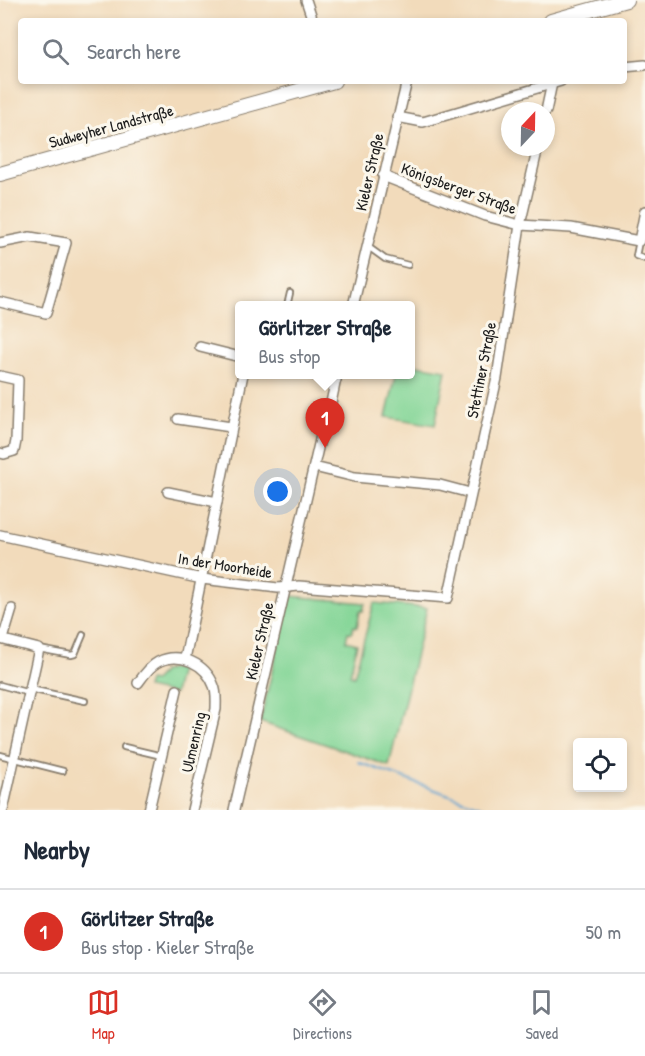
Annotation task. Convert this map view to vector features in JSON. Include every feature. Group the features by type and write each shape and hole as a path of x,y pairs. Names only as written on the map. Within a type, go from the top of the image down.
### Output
{"main road":[{"path":"562,18 626,0"},
{"name":"Sudweyher Landstraße","path":"0,174 321,84"}],"street":[{"path":"306,0 312,18"},
{"path":"627,67 645,65"},
{"name":"Kieler Straße","path":"354,301 406,84"},
{"path":"397,117 423,122 550,84"},
{"path":"549,102 556,84"},
{"name":"Stettiner Straße","path":"448,598 497,378 520,225 536,156"},
{"name":"Königsberger Straße","path":"383,176 485,216 520,225 570,228 639,241"},
{"path":"639,241 645,211"},
{"path":"0,243 30,237 66,243 46,313 0,302"},
{"path":"200,347 235,356"},
{"path":"0,376 18,380 14,451 0,453"},
{"path":"138,683 157,662 168,659 185,659 242,379"},
{"name":"Kieler Straße","path":"234,810 336,379"},
{"path":"178,419 231,428"},
{"path":"314,467 355,477 440,485 471,492"},
{"path":"168,492 217,502"},
{"name":"In der Moorheide","path":"0,536 202,579 278,588 299,586 448,598"},
{"path":"3,810 39,649 2,639 12,609"},
{"name":"Ulmenring","path":"185,659 198,665 208,675 217,696 216,709 192,810"},
{"path":"149,810 177,690"}],"lane":[{"path":"639,241 636,256 645,259"},
{"path":"367,246 385,259 408,265"},
{"path":"288,301 290,293"},
{"path":"39,649 75,654 83,634"},
{"path":"0,685 84,701"},
{"path":"124,747 162,756"},
{"path":"0,755 63,771"}],"green space":[{"path":"415,365 446,370 435,425 386,417 395,379 415,379"},
{"path":"290,596 365,603 363,611 360,611 357,627 354,626 352,633 348,632 346,641 357,644 350,675 354,676 374,603 427,608 389,766 260,722"},
{"path":"180,669 174,694 147,688 149,681 153,682 163,672"}],"waterway":[{"path":"358,762 491,810"}],"place":[{"name":"Görlitzer Straße","path":"325,448"}]}
